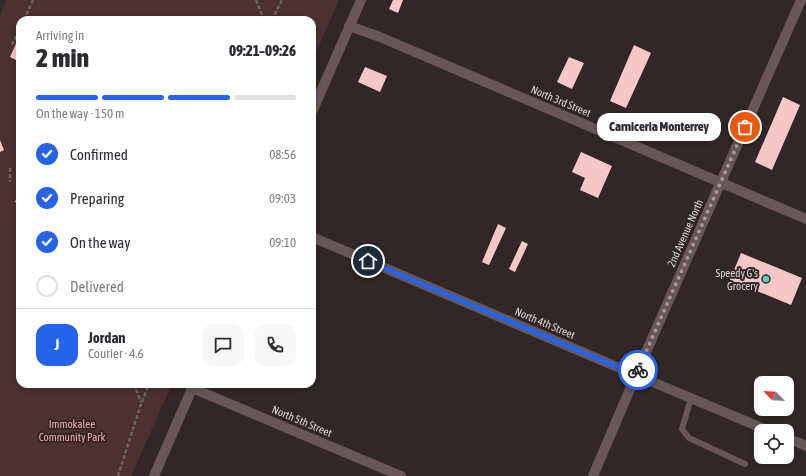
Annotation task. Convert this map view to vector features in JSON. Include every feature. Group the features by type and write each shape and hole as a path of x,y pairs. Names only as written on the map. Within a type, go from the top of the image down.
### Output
{"street":[{"path":"316,103 361,0"},
{"name":"2nd Avenue North","path":"593,476 720,182 801,0"},
{"name":"North 3rd Street","path":"349,26 380,37 806,219"},
{"name":"North 4th Street","path":"316,239 754,425"},
{"path":"154,476 192,388"},
{"name":"North 5th Street","path":"198,388 401,476"},
{"path":"794,441 806,446"}],"lane":[{"path":"691,398 682,429 689,438 745,464"}],"path":[{"path":"26,16 33,0"},
{"path":"256,0 262,16"},
{"path":"274,16 282,0"},
{"path":"12,45 16,36"},
{"path":"10,168 10,182"},
{"path":"136,388 142,403"},
{"path":"118,476 148,388"}],"green space":[{"name":"Immokalee Community Park","path":"6,0 339,0 316,53 316,16 16,16 16,388 170,388 131,476 0,476 0,16"}],"building":[{"path":"393,0 403,0 398,13 389,9"},
{"path":"16,44 16,60 10,57"},
{"path":"634,45 651,53 626,108 610,101"},
{"path":"569,57 584,63 572,89 557,82"},
{"path":"365,67 387,76 380,92 358,82"},
{"path":"783,97 800,105 772,170 755,162"},
{"path":"0,140 4,150 0,152"},
{"path":"581,152 612,166 598,198 580,190 585,178 572,172"},
{"path":"498,224 506,228 489,265 482,262"},
{"path":"522,241 528,244 515,272 509,269"},
{"name":"Speedy G's Grocery","path":"741,253 802,278 791,305 730,280"}],"way so far":[{"path":"638,370 745,127"}],"place":[{"name":"Carniceria Monterrey","path":"745,127"},
{"name":"Speedy G's Grocery","path":"766,279"}],"route":[{"path":"368,261 636,375 638,370"}]}
